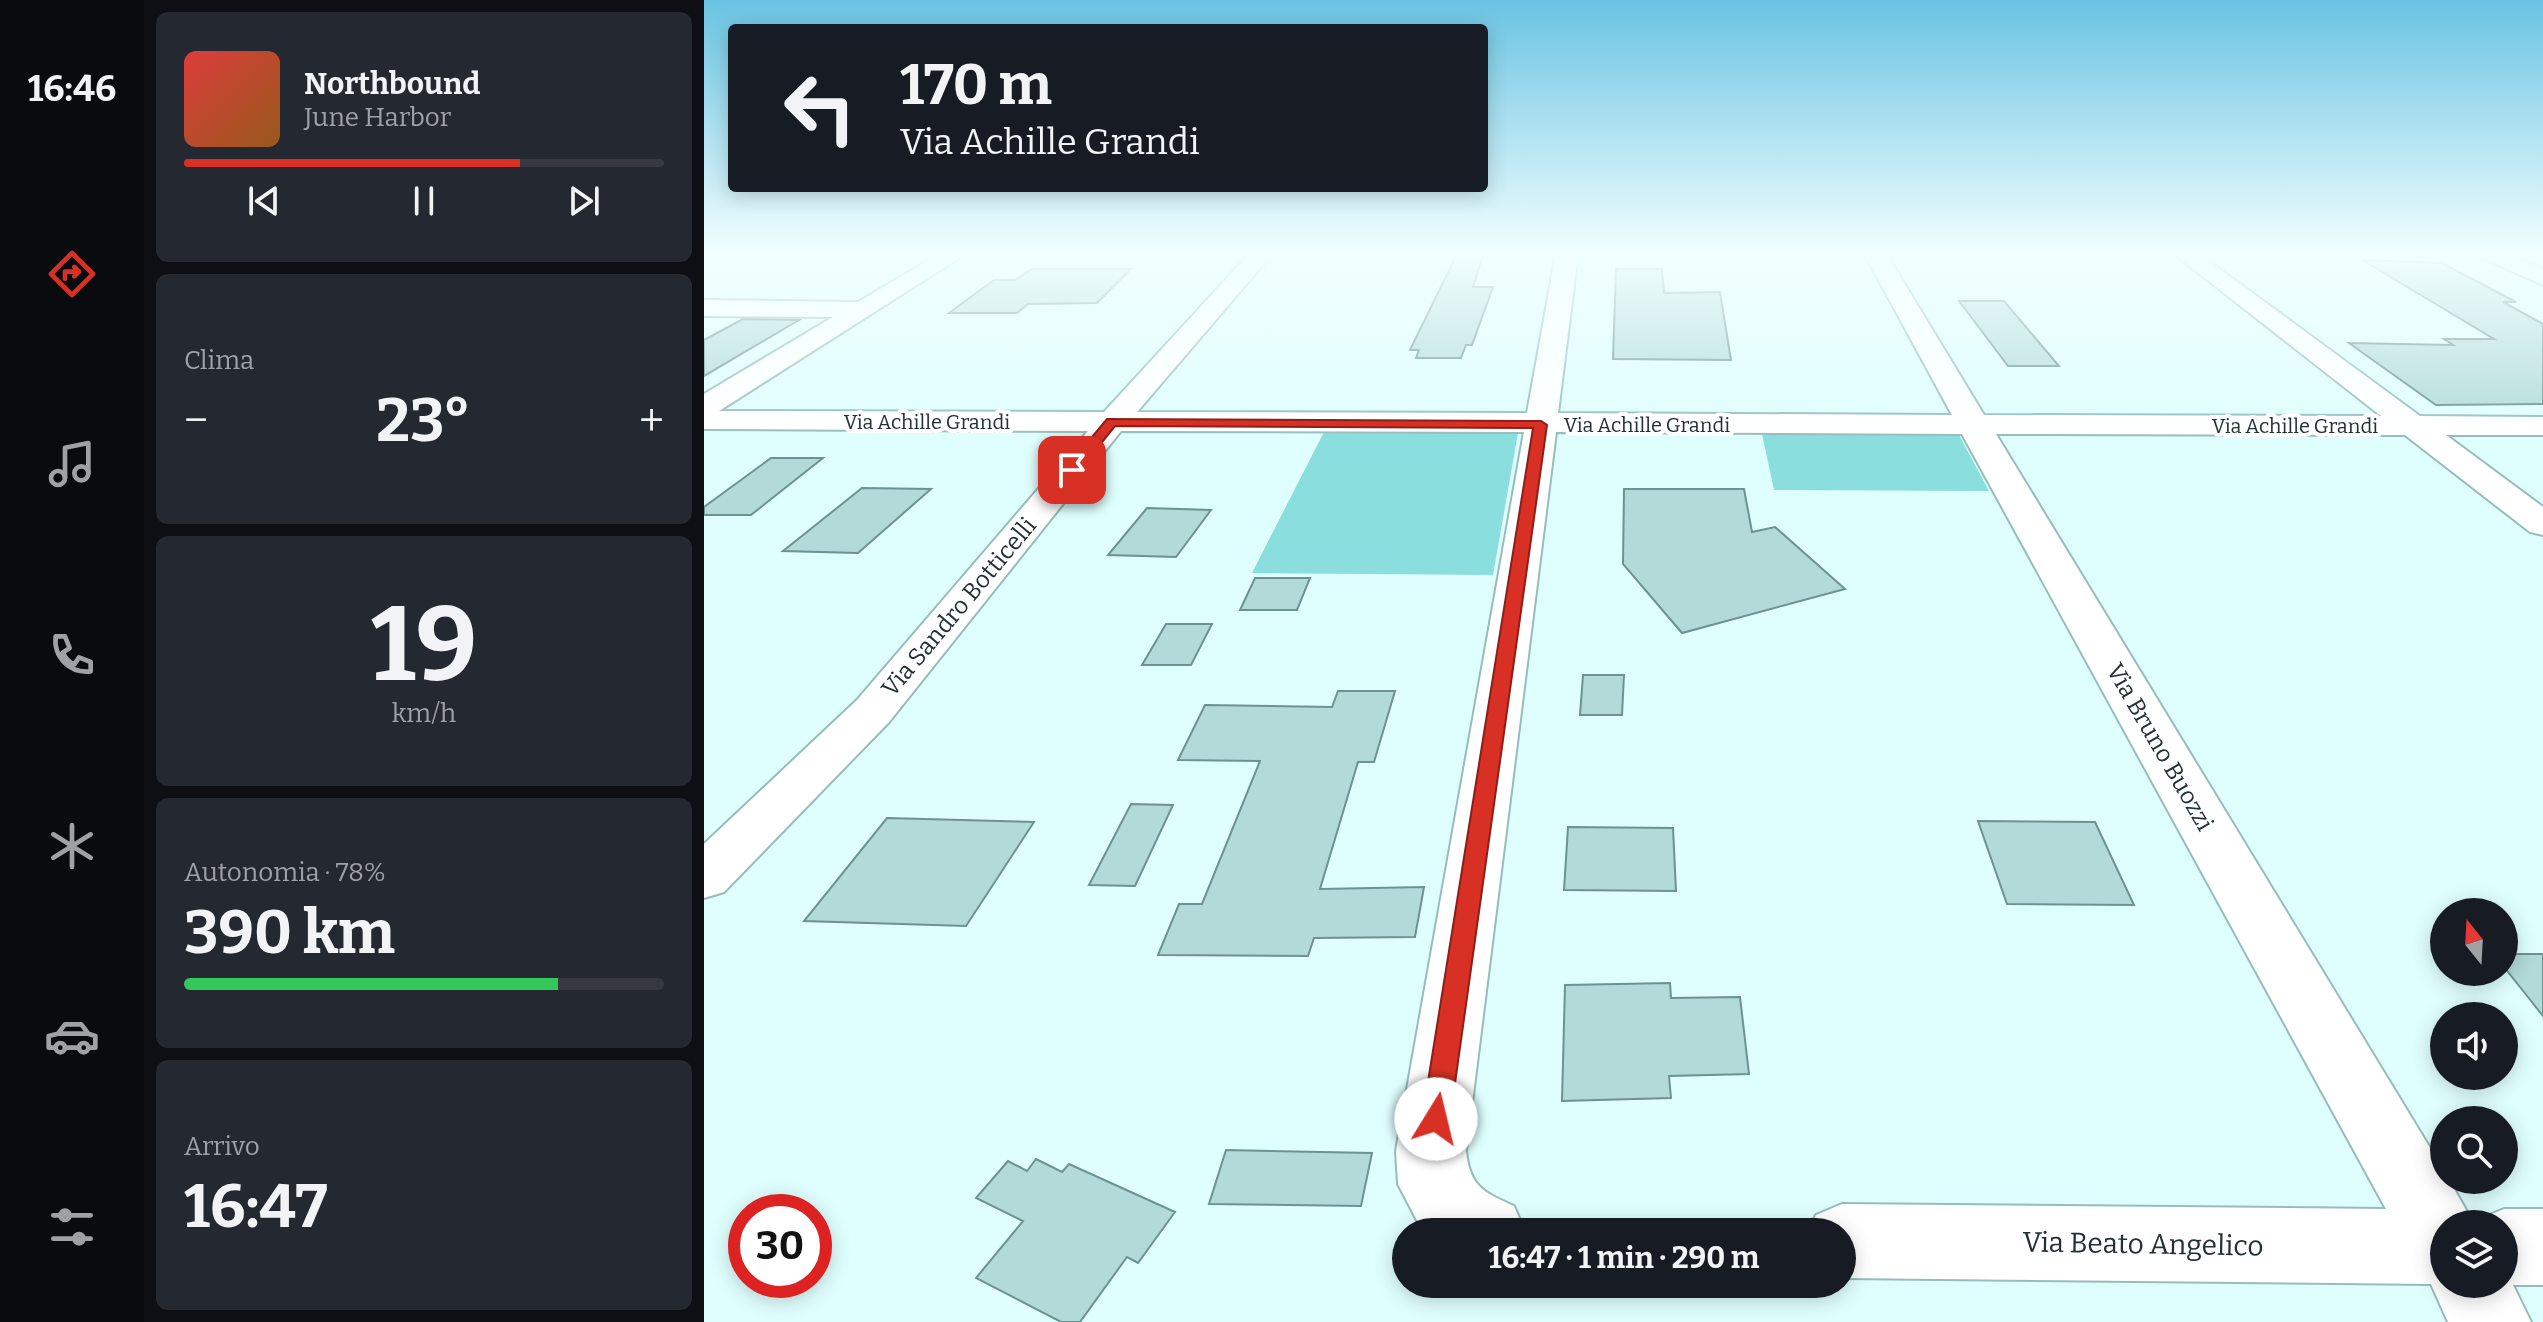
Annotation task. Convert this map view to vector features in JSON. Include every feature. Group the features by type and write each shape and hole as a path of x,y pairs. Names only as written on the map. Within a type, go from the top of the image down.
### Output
{"street":[{"path":"704,407 855,315"},
{"name":"Via Sandro Botticelli","path":"704,877 873,711 1112,422 1207,315"},
{"path":"1457,1218 1434,1184 1431,1151 1558,315"},
{"name":"Via Bruno Buozzi","path":"1911,315 2430,1220"},
{"path":"2265,315 2543,524"},
{"name":"Via Achille Grandi","path":"704,420 1976,427 2543,426"},
{"name":"Via Beato Angelico","path":"1856,1241 2430,1244"},
{"path":"2518,1247 2543,1247"},
{"path":"2477,1298 2491,1322"}],"shaded area":[{"path":"1325,430 1518,433 1493,575 1252,573"},
{"path":"1762,434 1959,435 1989,491 1774,490"}],"building":[{"path":"1427,315 1483,315 1472,345 1466,345 1461,358 1416,358 1419,350 1410,350"},
{"path":"1614,315 1724,315 1731,360 1613,359"},
{"path":"1969,315 2016,315 2059,366 2008,366"},
{"path":"2453,315 2526,315 2543,324 2543,404 2436,405 2349,343 2453,345 2444,339 2494,339"},
{"path":"743,319 799,320 704,376 704,340"},
{"path":"771,458 823,458 751,515 704,515 704,507"},
{"path":"862,488 931,489 858,553 783,551"},
{"path":"1624,489 1744,489 1752,532 1775,527 1845,589 1682,633 1623,564"},
{"path":"1147,508 1211,510 1176,557 1108,555"},
{"path":"1255,578 1310,578 1297,610 1240,610"},
{"path":"1166,624 1212,624 1191,665 1142,665"},
{"path":"1583,675 1624,675 1622,715 1580,715"},
{"path":"1338,691 1395,691 1374,762 1358,762 1320,889 1424,887 1415,937 1314,938 1308,956 1158,955 1179,904 1202,904 1260,761 1178,760 1205,705 1332,707"},
{"path":"1131,804 1173,805 1135,886 1089,885"},
{"path":"887,818 1034,822 966,926 804,921"},
{"path":"1978,821 2095,822 2134,905 2007,904"},
{"path":"1568,827 1673,828 1676,891 1564,890"},
{"path":"2518,954 2543,954 2543,1016 2518,985"},
{"path":"1670,983 1671,998 1740,997 1749,1074 1669,1076 1671,1098 1562,1101 1565,985"},
{"path":"1226,1150 1372,1153 1361,1206 1209,1204"},
{"path":"1036,1159 1062,1172 1069,1164 1175,1212 1138,1263 1127,1257 1080,1322 1061,1322 976,1278 1023,1221 976,1198 1008,1161 1027,1171"}],"route":[{"path":"1072,470 1112,422 1541,425 1436,1119"}]}
